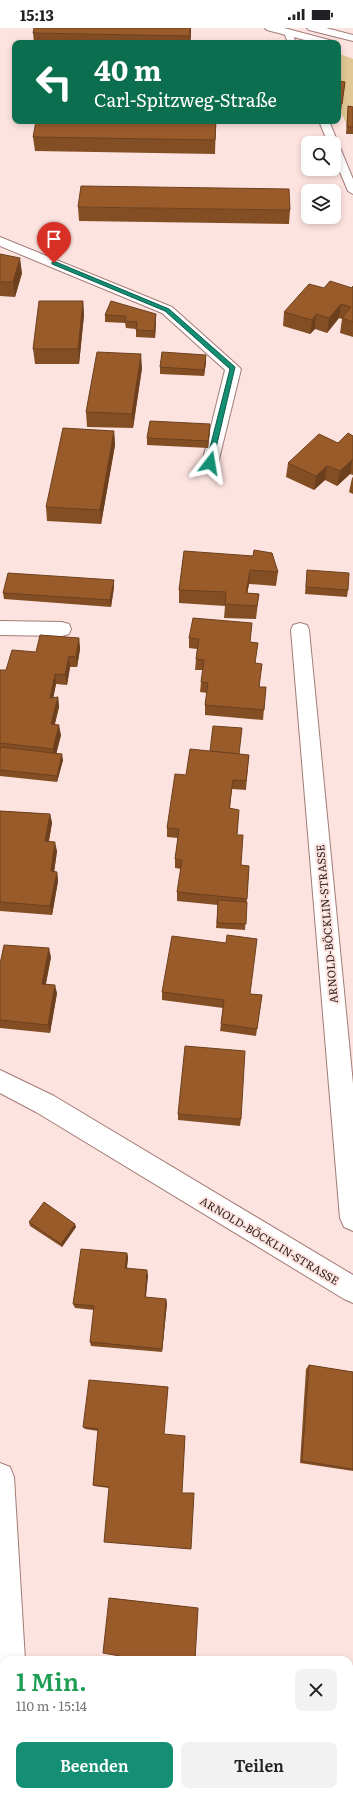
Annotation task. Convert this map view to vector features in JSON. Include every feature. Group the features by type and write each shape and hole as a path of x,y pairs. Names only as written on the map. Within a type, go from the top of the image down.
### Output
{"street":[{"path":"271,28 318,40"},
{"path":"312,28 353,38"},
{"path":"341,46 353,50"},
{"path":"0,240 167,310 233,369 210,463"},
{"path":"0,628 62,629"},
{"name":"ARNOLD-BÖCKLIN-STRASSE","path":"300,630 353,1218"},
{"name":"ARNOLD-BÖCKLIN-STRASSE","path":"0,1081 45,1104 353,1290"},
{"path":"0,1477 9,1656"}],"lane":[{"path":"288,32 291,40"},
{"path":"325,124 330,136"},
{"path":"341,163 353,192"}],"shaded area":[{"path":"341,54 353,59 353,135 341,113"}],"building":[{"path":"34,28 190,28 189,36 33,33"},
{"path":"341,81 345,82 341,104"},
{"path":"348,106 353,107 353,127 347,127"},
{"path":"35,124 216,124 215,140 33,137"},
{"path":"81,186 289,189 290,210 78,207"},
{"path":"0,254 20,258 13,282 0,282"},
{"path":"330,281 352,288 353,286 353,322 342,318 351,307 341,304 329,318 316,314 312,320 284,312 309,284 324,288"},
{"path":"39,301 83,301 78,349 33,349"},
{"path":"111,301 156,314 154,331 136,330 137,322 125,321 126,316 105,315"},
{"path":"97,352 141,354 132,414 86,412"},
{"path":"162,352 206,355 204,370 160,367"},
{"path":"150,421 210,424 208,441 147,438"},
{"path":"63,428 114,431 100,510 46,507"},
{"path":"348,433 353,436 353,460 340,471 327,466 316,476 288,463 319,434 338,443"},
{"path":"254,550 272,553 278,572 250,570 246,593 259,594 257,606 225,604 226,592 179,590 184,551 253,556"},
{"path":"307,570 349,573 348,590 306,587"},
{"path":"8,573 114,580 110,600 3,593"},
{"path":"193,618 252,623 250,642 258,643 255,663 262,664 259,687 266,687 264,710 205,705 208,683 201,682 204,660 196,659 199,639 189,638"},
{"path":"40,635 79,638 76,657 69,656 65,675 55,674 50,698 58,697 51,724 59,725 53,749 0,743 0,670 6,670 12,650 36,652"},
{"path":"213,726 242,728 239,754 210,751"},
{"path":"1,747 62,754 57,776 0,770"},
{"path":"190,749 249,755 246,781 233,780 229,808 239,810 237,835 243,835 241,865 249,866 247,899 177,892 182,860 175,859 179,829 167,828 175,774 186,775"},
{"path":"0,811 50,814 45,841 55,842 51,871 57,872 50,906 0,902"},
{"path":"218,900 247,902 246,924 217,923"},
{"path":"227,935 257,939 250,994 262,995 257,1029 221,1024 224,1000 162,992 172,936 226,943"},
{"path":"4,945 49,948 42,984 55,985 48,1025 0,1020 0,964"},
{"path":"185,1046 245,1051 241,1119 178,1114"},
{"path":"44,1202 75,1224 61,1244 29,1222"},
{"path":"81,1249 127,1253 125,1268 147,1270 145,1297 166,1299 162,1349 90,1342 94,1306 73,1304"},
{"path":"309,1365 353,1372 353,1469 302,1461"},
{"path":"89,1380 168,1387 164,1434 185,1436 182,1493 194,1493 191,1549 104,1542 109,1487 93,1485 98,1429 83,1427"},
{"path":"109,1598 198,1608 195,1656 120,1656 103,1653"}],"route":[{"path":"54,263 167,310 233,369 210,463"}]}
